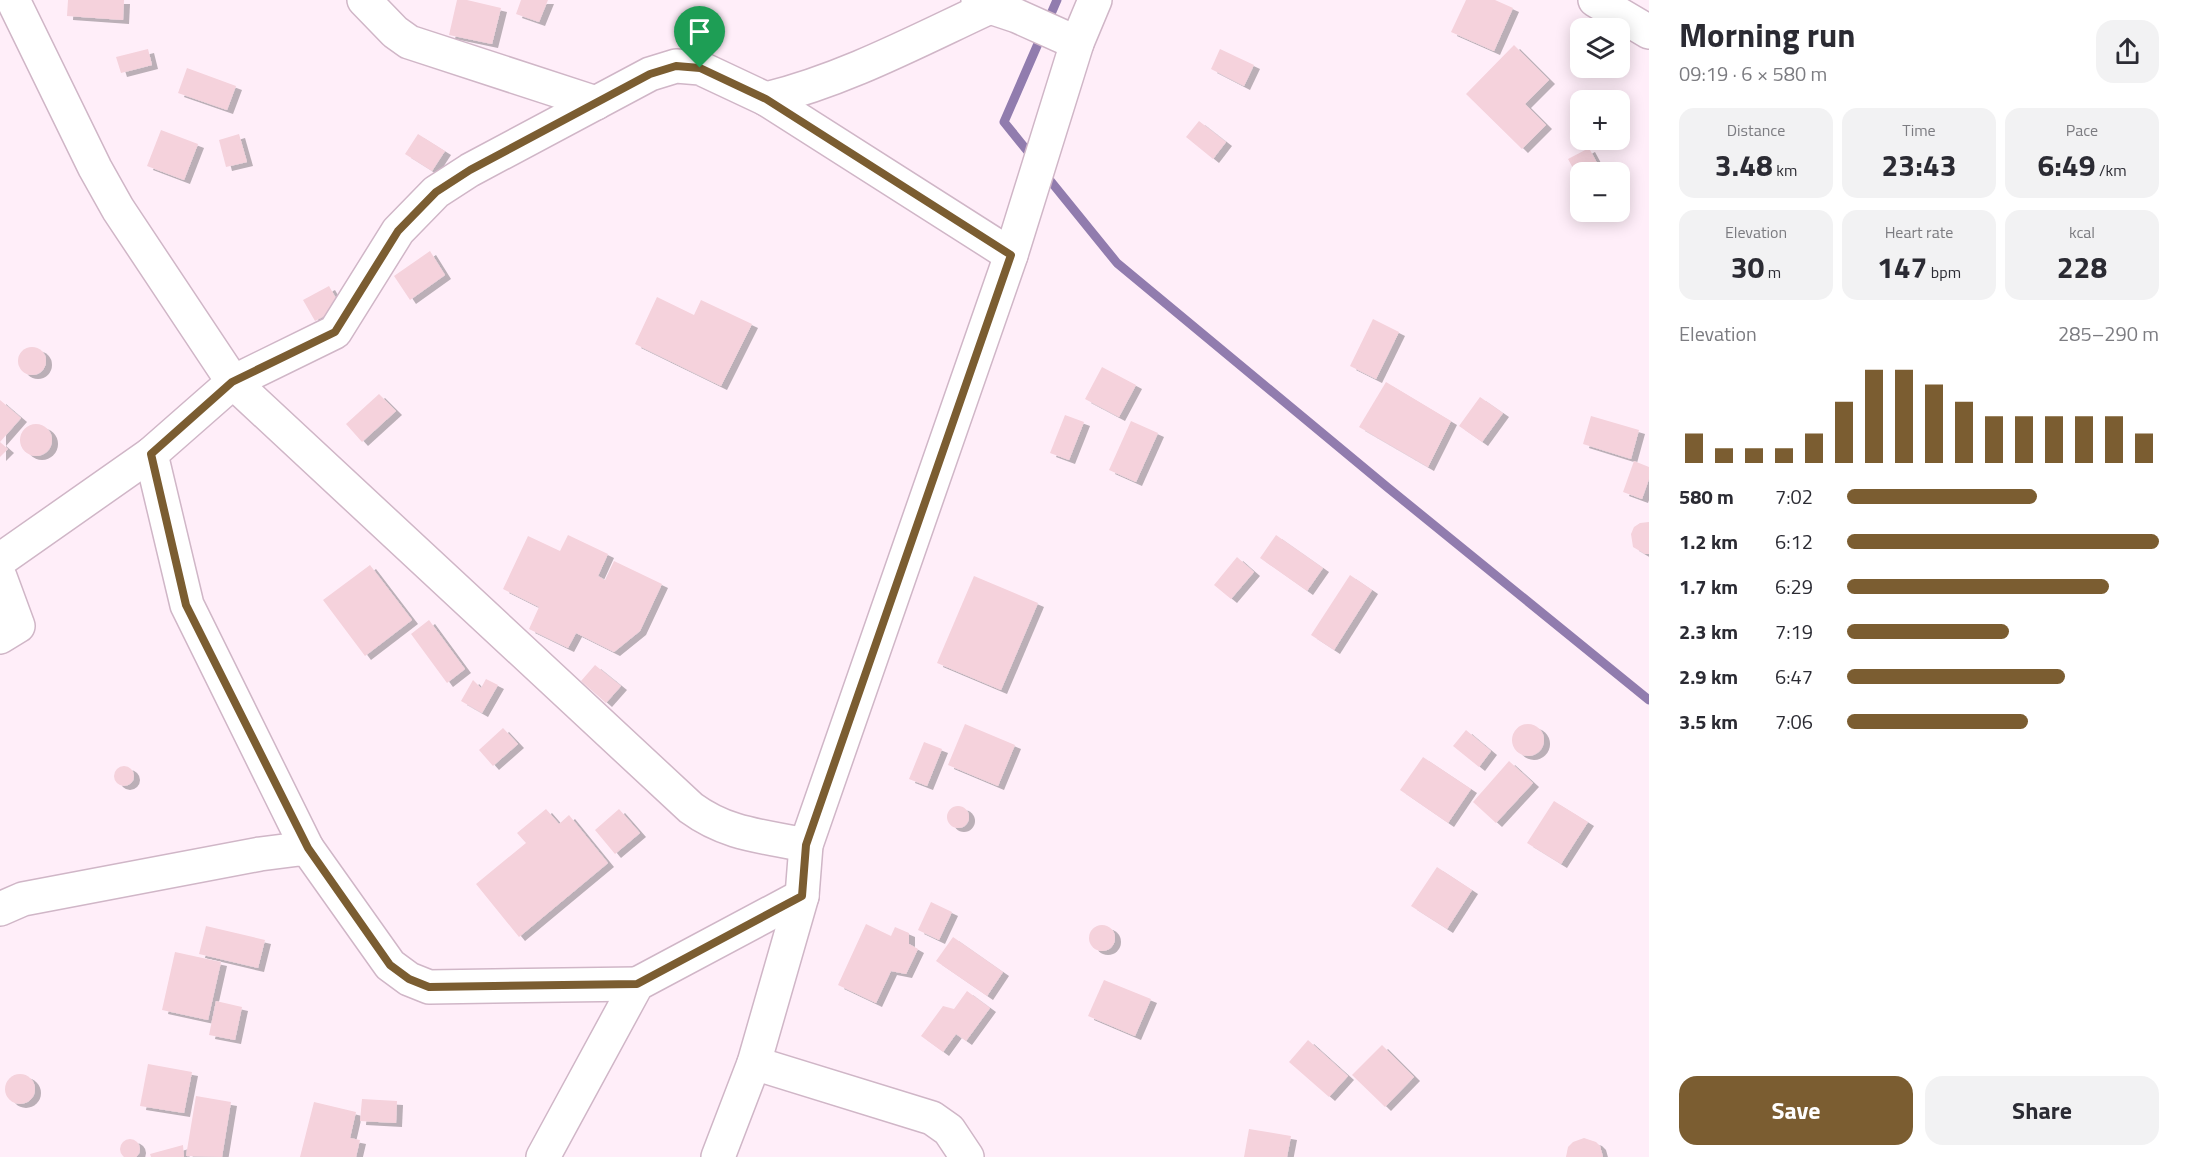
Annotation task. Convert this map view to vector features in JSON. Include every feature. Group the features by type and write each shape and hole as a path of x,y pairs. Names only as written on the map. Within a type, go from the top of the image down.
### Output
{"street":[{"path":"14,0 112,199 232,382 691,808 716,825 730,830 806,845"},
{"path":"364,0 395,32 410,42 596,103"},
{"path":"718,1157 754,1063 802,896 806,845 1011,255 1077,43 1095,0"},
{"path":"1595,0 1649,32"},
{"path":"766,99 812,87 842,75 984,4 1077,43"},
{"path":"0,560 151,454 232,382 335,332 398,231 436,192 470,170 650,74 676,66 700,68 766,99 1011,255"},
{"path":"151,454 186,605 308,848 390,965 409,979 429,987 637,984 802,896"},
{"path":"0,577 18,626 0,637"},
{"path":"0,909 23,899 261,854 308,848"},
{"path":"543,1157 637,984"},
{"path":"754,1063 932,1118 949,1130 967,1157"}],"building":[{"path":"68,0 124,0 123,20 67,16"},
{"path":"457,0 501,8 492,44 449,35"},
{"path":"521,0 548,0 539,22 516,14"},
{"path":"1466,0 1495,0 1513,8 1494,51 1451,32"},
{"path":"1514,45 1549,80 1525,104 1546,125 1522,149 1466,94"},
{"path":"148,49 152,65 121,73 116,57"},
{"path":"1220,49 1254,65 1244,86 1211,69"},
{"path":"187,68 236,86 227,110 178,93"},
{"path":"1199,121 1226,142 1213,159 1186,137"},
{"path":"161,130 198,144 184,180 147,166"},
{"path":"239,134 247,162 226,167 219,140"},
{"path":"418,134 445,151 432,171 405,154"},
{"path":"1585,150 1590,150 1597,162 1570,163 1568,159"},
{"path":"430,251 445,275 410,300 394,276"},
{"path":"329,286 341,307 315,321 303,300"},
{"path":"657,297 694,315 701,300 752,324 721,386 635,344"},
{"path":"1373,319 1399,332 1376,379 1350,366"},
{"path":"32,347 42,351 46,361 42,371 32,375 22,371 18,361 22,351"},
{"path":"1102,367 1136,385 1119,417 1085,399"},
{"path":"1386,382 1451,421 1428,467 1359,427"},
{"path":"379,394 396,411 362,442 346,424"},
{"path":"1480,397 1503,413 1482,442 1459,426"},
{"path":"0,400 21,418 0,442"},
{"path":"1065,415 1084,422 1069,460 1050,453"},
{"path":"1591,416 1639,430 1631,459 1583,444"},
{"path":"1131,421 1158,433 1136,482 1109,470"},
{"path":"36,424 47,429 52,440 47,451 36,456 25,451 20,440 25,429"},
{"path":"0,442 8,449 0,457"},
{"path":"1634,461 1649,467 1649,479 1642,499 1623,492"},
{"path":"1649,522 1649,554 1645,554 1633,547 1631,534 1634,527 1640,523"},
{"path":"568,535 608,554 598,576 605,580 614,561 662,584 640,631 614,652 576,633 568,648 529,629 539,607 503,589 528,536 560,551"},
{"path":"1276,535 1323,568 1307,591 1260,558"},
{"path":"1237,557 1254,572 1231,599 1214,585"},
{"path":"370,565 412,620 365,656 323,600"},
{"path":"1350,575 1372,590 1334,650 1311,635"},
{"path":"974,576 1038,603 1001,690 937,663"},
{"path":"429,620 465,669 447,683 411,634"},
{"path":"595,665 621,686 606,703 581,681"},
{"path":"486,679 498,685 482,713 461,701 473,680 481,688"},
{"path":"965,724 1015,745 998,786 948,765"},
{"path":"1528,724 1539,729 1544,740 1539,751 1528,756 1517,751 1512,740 1517,729"},
{"path":"503,728 518,744 493,766 479,750"},
{"path":"1466,730 1491,751 1479,767 1453,746"},
{"path":"924,742 942,749 927,786 909,779"},
{"path":"1423,757 1471,789 1448,823 1400,790"},
{"path":"1509,761 1533,783 1496,823 1473,802"},
{"path":"124,766 131,769 134,776 131,783 124,786 117,783 114,776 117,769"},
{"path":"1554,801 1588,822 1561,864 1527,843"},
{"path":"958,806 966,809 969,817 966,825 958,828 950,825 947,817 950,809"},
{"path":"546,809 559,824 569,815 608,863 519,937 476,884 526,843 517,833"},
{"path":"619,809 640,833 615,854 595,830"},
{"path":"1437,867 1472,890 1447,929 1411,906"},
{"path":"931,902 952,912 939,940 918,930"},
{"path":"866,924 891,936 895,927 909,933 909,944 918,949 906,974 891,971 876,1003 838,985"},
{"path":"1102,925 1111,929 1115,938 1111,947 1102,951 1093,947 1089,938 1093,929"},
{"path":"206,926 265,940 258,968 199,954"},
{"path":"953,937 1003,972 987,996 936,961"},
{"path":"175,952 221,962 208,1020 162,1010"},
{"path":"1104,980 1151,999 1135,1036 1088,1016"},
{"path":"967,991 990,1008 966,1041 956,1034 943,1052 921,1036 943,1006 954,1009"},
{"path":"216,1001 242,1007 235,1040 209,1035"},
{"path":"1308,1040 1348,1076 1329,1097 1289,1062"},
{"path":"1382,1045 1414,1077 1385,1107 1352,1075"},
{"path":"148,1064 192,1072 184,1113 140,1106"},
{"path":"20,1074 31,1078 35,1089 31,1100 20,1104 9,1100 5,1089 9,1078"},
{"path":"196,1096 231,1102 222,1157 186,1156"},
{"path":"362,1099 397,1101 396,1123 360,1121"},
{"path":"314,1102 356,1112 350,1138 360,1140 356,1157 300,1157"},
{"path":"1249,1129 1291,1136 1287,1157 1244,1157"},
{"path":"1584,1138 1600,1146 1603,1157 1566,1157 1568,1147 1573,1142"},
{"path":"126,1140 134,1140 139,1145 139,1153 134,1158 126,1158 121,1153 121,1145"},
{"path":"183,1145 184,1157 151,1157 150,1154"}],"waterway":[{"path":"1034,159 1004,122 1057,0"},
{"path":"1044,173 1117,263 1649,700"}],"route":[{"path":"676,66 700,68 766,99 1011,255 806,845 802,896 637,984 429,987 409,979 390,965 308,848 186,605 151,454 232,382 335,332 398,231 436,192 470,170 650,74 676,66"}]}
